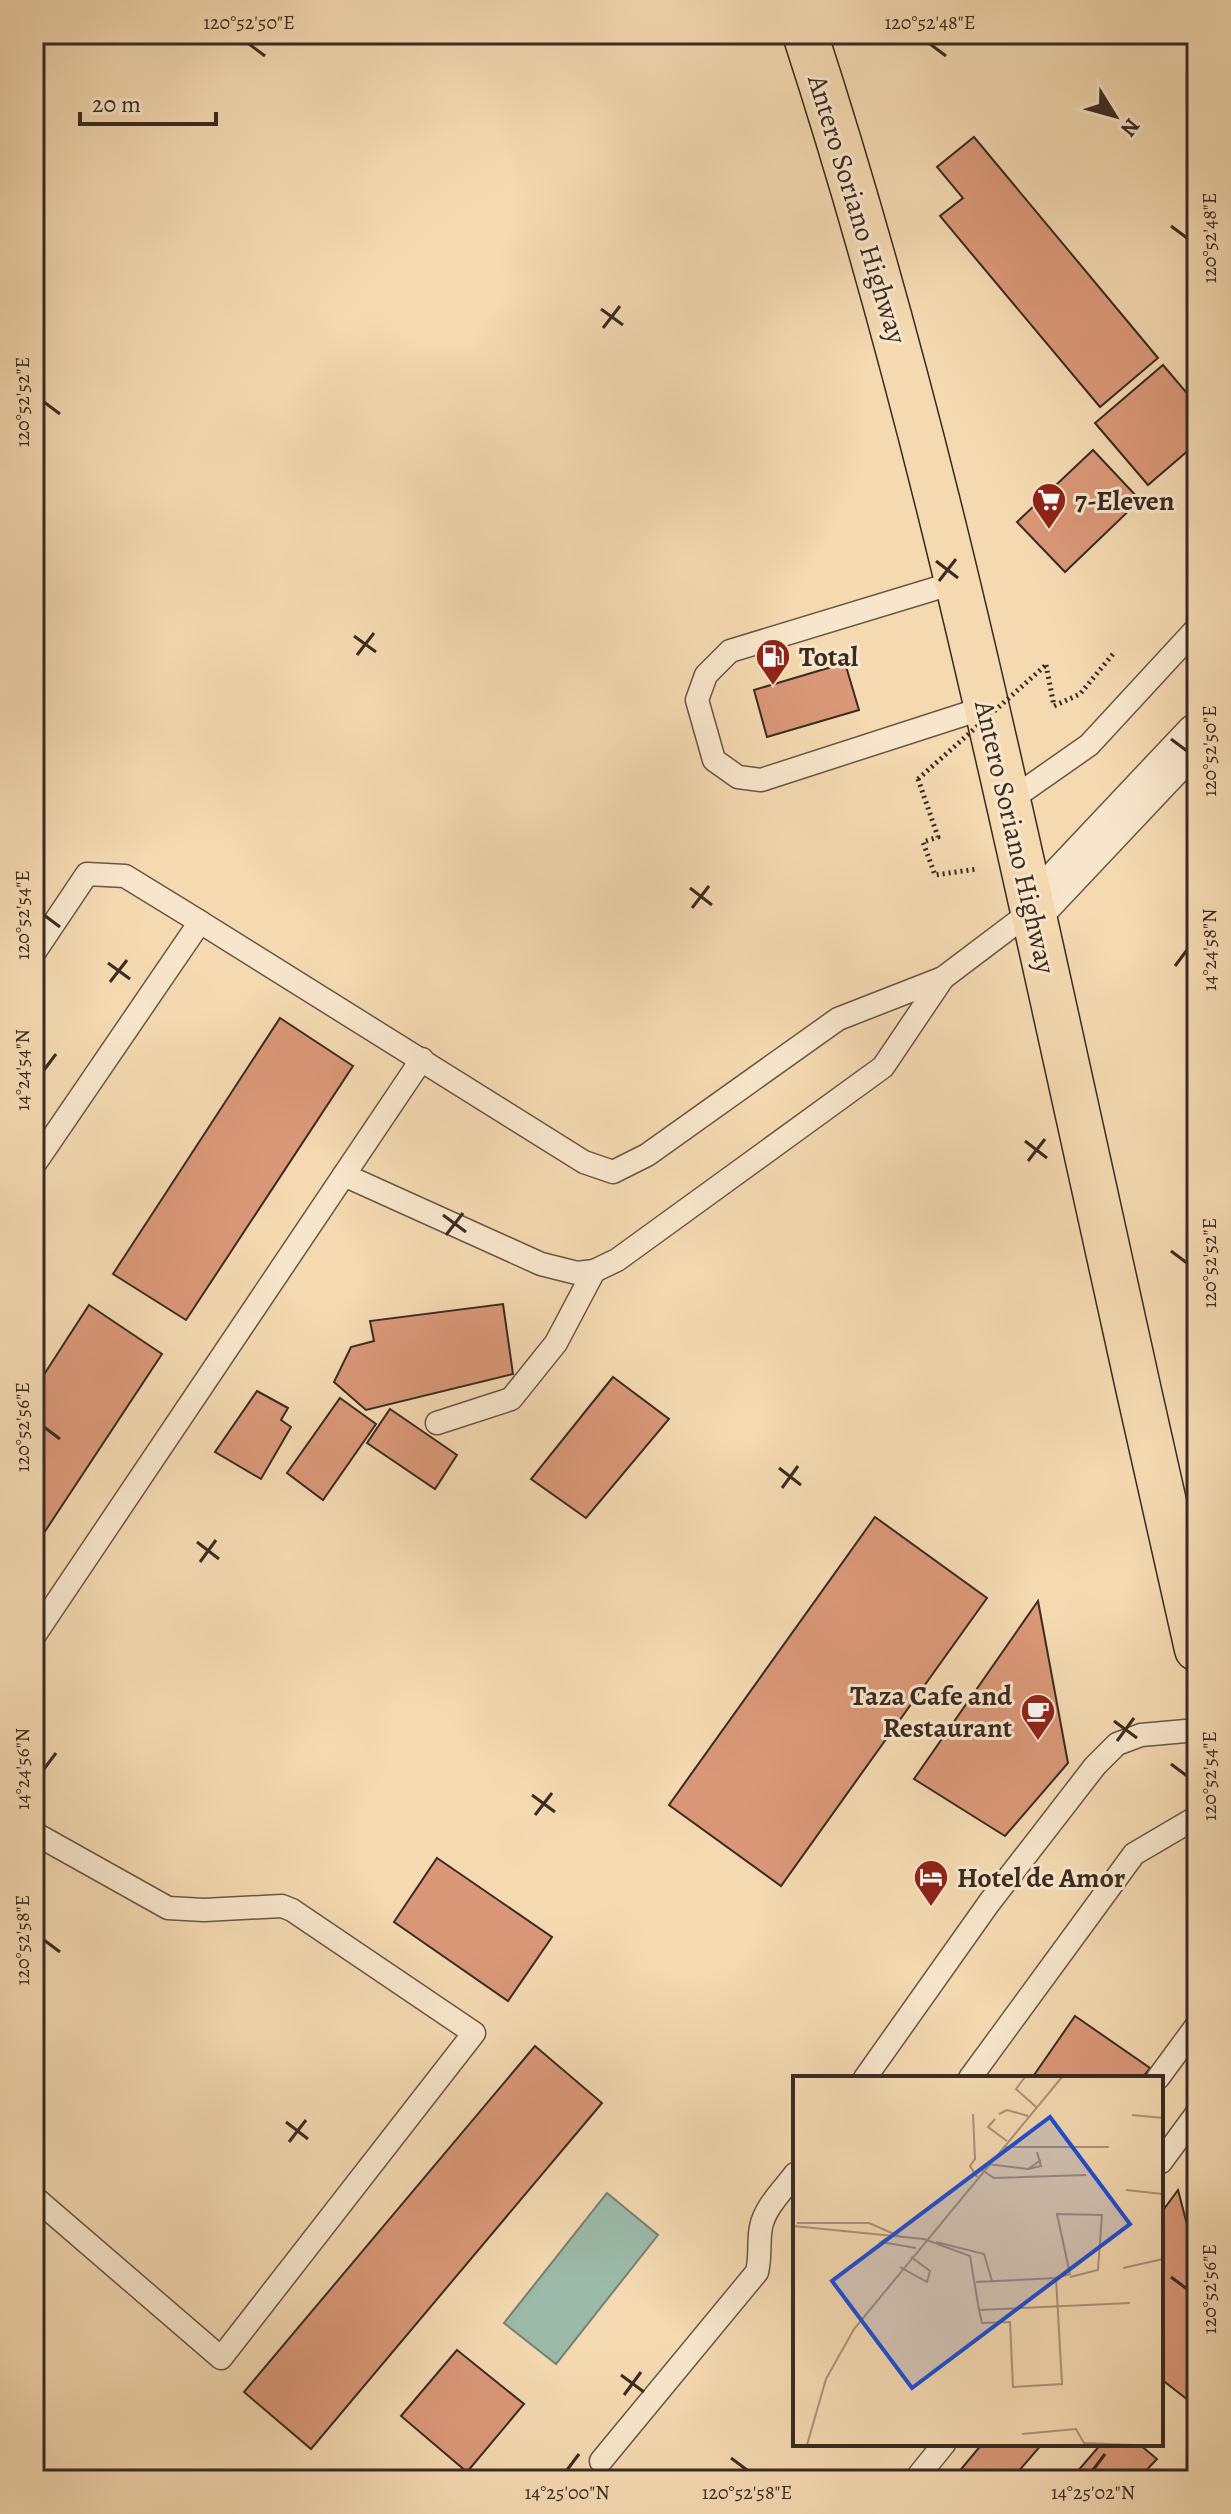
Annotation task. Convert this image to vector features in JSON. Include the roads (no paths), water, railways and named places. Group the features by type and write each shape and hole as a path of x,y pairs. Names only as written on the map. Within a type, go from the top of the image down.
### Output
{"main road":[{"name":"Antero Soriano Highway","path":"805,34 851,176 902,356 957,582 1009,801 1197,1647"}],"street":[{"path":"1030,895 1190,750"}],"lane":[{"path":"957,582 730,651 706,675 697,700 714,760 738,777 761,780 987,707"},
{"path":"1009,801 1089,745 1197,628"},
{"path":"344,1175 541,1264 577,1273 594,1271 617,1260 883,1067 943,978 1145,787 1197,715"},
{"path":"34,953 87,874 125,876 584,1162 613,1172 647,1155 838,1019 943,978"},
{"path":"34,1165 200,922"},
{"path":"34,1636 422,1059"},
{"path":"437,1423 511,1399 556,1343 594,1271"},
{"path":"866,2076 989,1903 1095,1766 1117,1744 1141,1735 1197,1730"},
{"path":"970,2072 1134,1854 1197,1817"},
{"path":"34,1833 168,1908 204,1910 282,1906 292,1910 474,2033 221,2358 34,2197"},
{"path":"1159,2076 1197,2025"},
{"path":"1163,2159 1197,2113"},
{"path":"601,2461 757,2272 761,2256 761,2228 768,2207 793,2176"},
{"path":"915,2480 942,2446"}],"place":[{"name":"7-Eleven","path":"1049,531"},
{"name":"Total","path":"773,687"},
{"name":"Taza Cafe and Restaurant","path":"1038,1742"},
{"name":"Hotel de Amor","path":"931,1908"}]}
